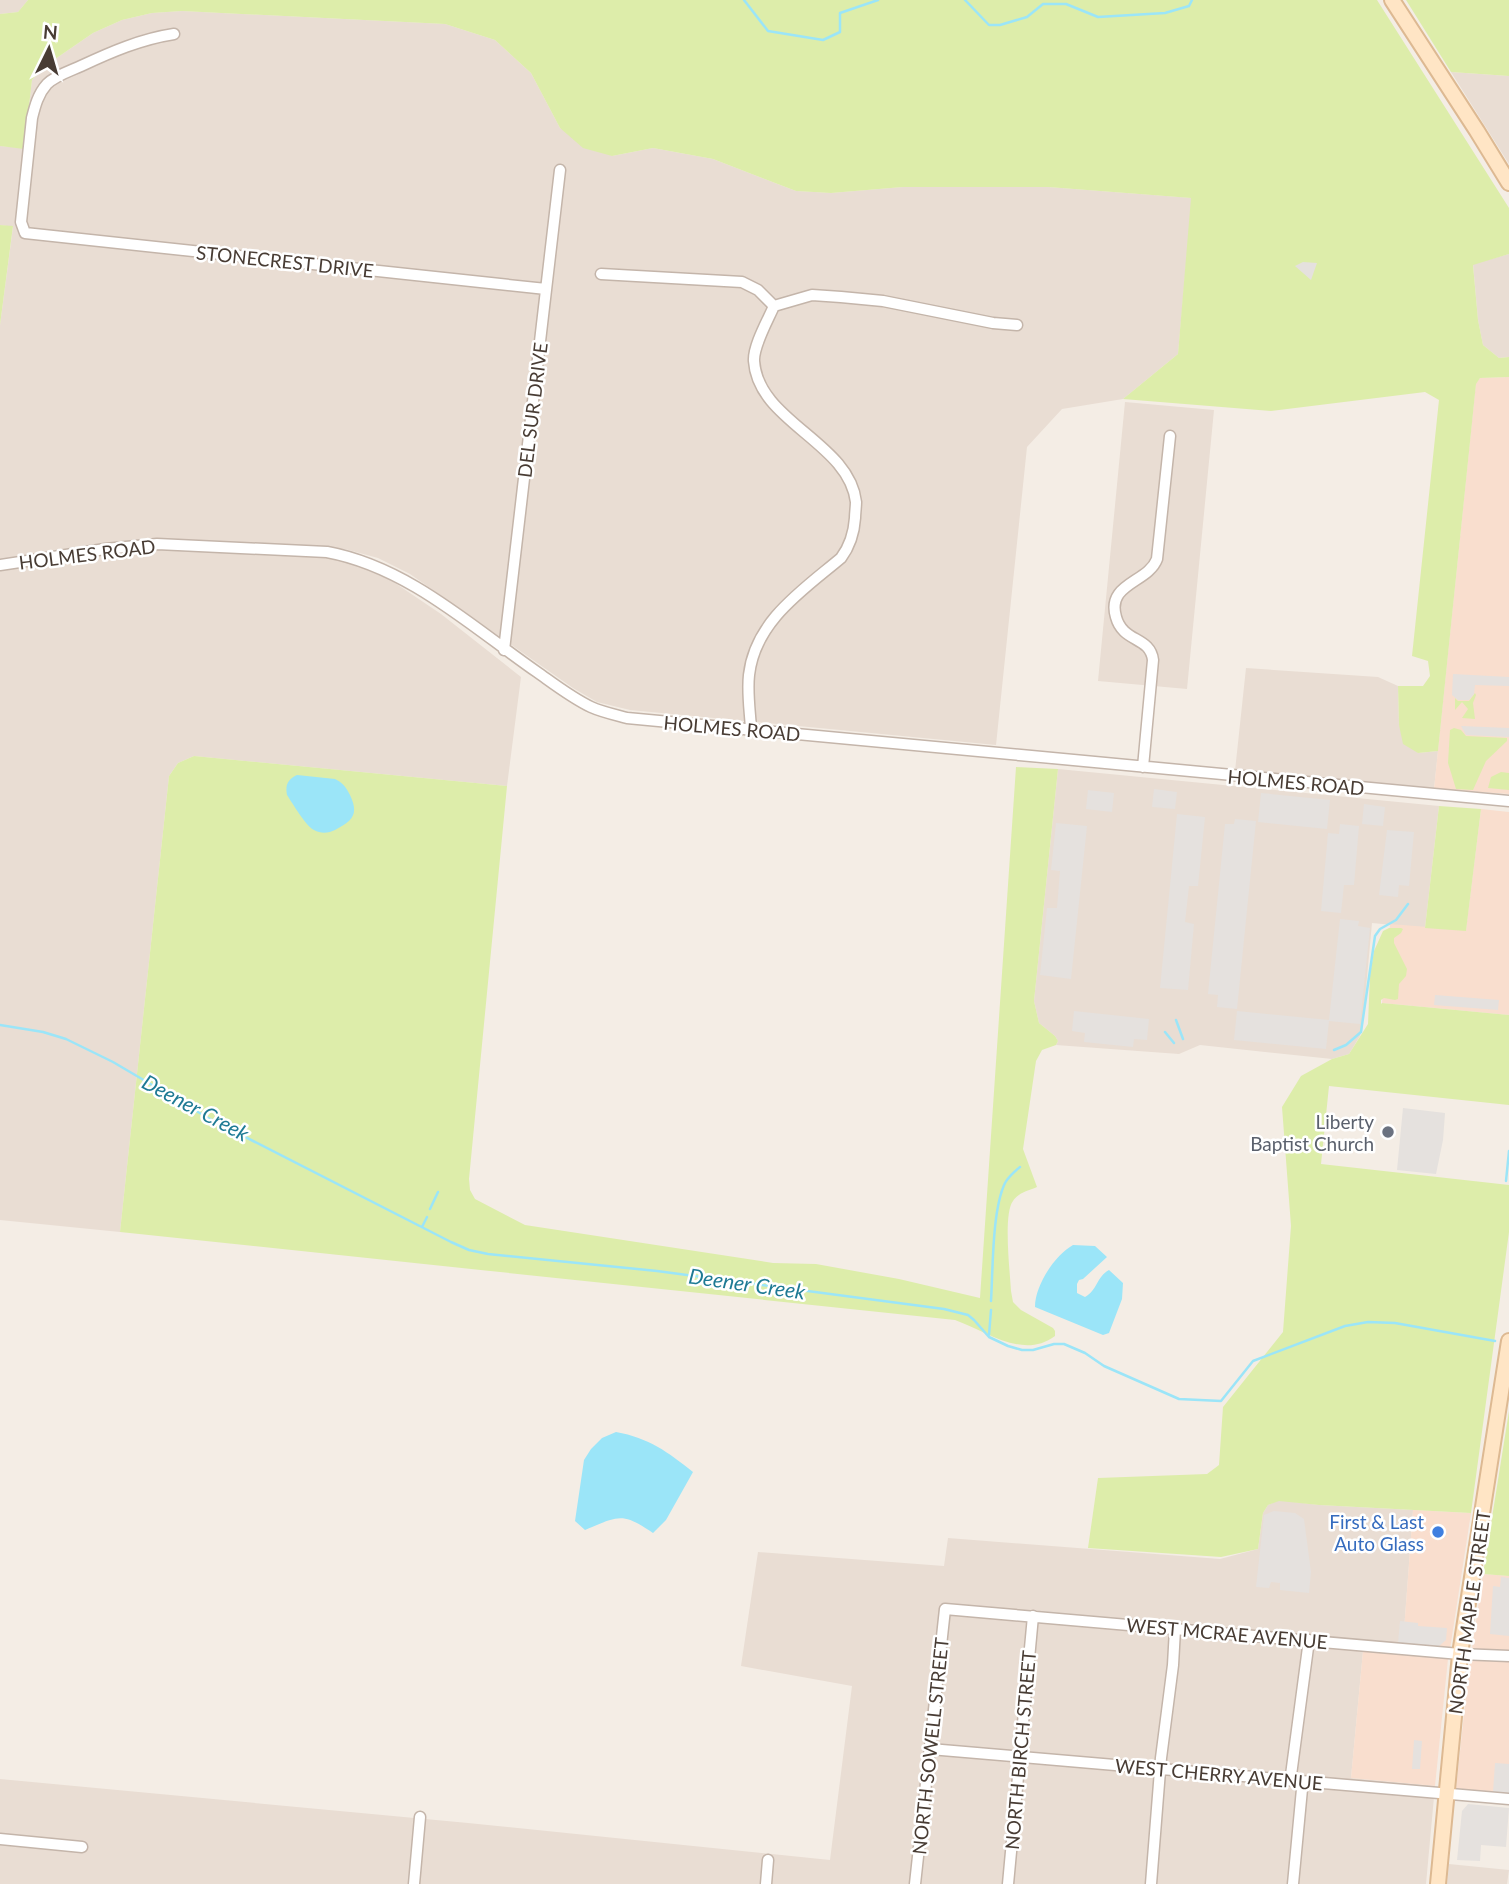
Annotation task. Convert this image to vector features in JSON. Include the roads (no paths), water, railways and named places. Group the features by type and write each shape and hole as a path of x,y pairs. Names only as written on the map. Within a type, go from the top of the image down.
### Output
{"main road":[{"path":"1392,0 1509,183"},
{"name":"NORTH MAPLE STREET","path":"1438,1884 1460,1654 1509,1341"}],"street":[{"name":"STONECREST DRIVE","path":"174,34 146,39 113,51 57,77 41,92 32,118 21,222 25,233 546,289"},
{"name":"DEL SUR DRIVE","path":"504,650 560,170"},
{"path":"601,274 742,282 758,290 774,306"},
{"path":"774,306 812,295 841,297 883,301 1017,326"},
{"path":"751,729 749,676 758,643 786,605 841,558 852,538 855,524 856,502 851,484 822,448 775,405 758,379 755,352 774,306"},
{"path":"1143,767 1152,653 1150,648 1121,629 1114,608 1122,589 1152,568 1157,559 1170,436"},
{"name":"HOLMES ROAD","path":"0,565 157,544 327,552 346,555 401,578 563,690 592,707 627,718 1509,801"},
{"name":"WEST MCRAE AVENUE","path":"945,1609 1509,1656"},
{"name":"NORTH SOWELL STREET","path":"915,1884 945,1609"},
{"name":"NORTH BIRCH STREET","path":"1008,1884 1033,1616"},
{"path":"1152,1884 1175,1629"},
{"path":"1293,1884 1302,1790 1291,1774 1309,1640"},
{"name":"WEST CHERRY AVENUE","path":"930,1749 1509,1799"},
{"path":"414,1884 420,1817"},
{"path":"0,1839 82,1847"},
{"path":"766,1884 768,1860"}],"water":[{"path":"297,775 335,779 346,787 354,807 350,820 333,831 314,830 299,814 287,795 288,783"},
{"path":"1073,1245 1095,1246 1107,1257 1079,1280 1077,1293 1085,1297 1109,1270 1123,1283 1122,1299 1109,1333 1103,1335 1035,1307 1042,1280 1059,1256"},
{"path":"616,1432 657,1447 693,1472 666,1520 653,1533 627,1519 613,1519 585,1530 575,1521 584,1460 602,1438"}],"waterway":[{"path":"744,0 768,31 823,40 840,32 840,13 878,0"},
{"path":"965,0 989,25 1000,25 1027,17 1043,4 1066,4 1098,17 1165,13 1189,6 1192,0"},
{"path":"1334,1050 1346,1045 1361,1032 1375,936 1380,929 1396,920 1408,904"},
{"path":"1176,1020 1183,1039"},
{"name":"Deener Creek","path":"0,1025 66,1039 113,1062 210,1119 469,1250 657,1271 944,1309 968,1315 989,1337 1008,1346 1033,1350 1064,1344 1085,1353 1104,1366 1179,1399 1221,1401 1253,1361 1345,1326 1368,1322 1395,1323 1495,1341"},
{"path":"1165,1032 1174,1043"},
{"path":"1506,1181 1509,1151"},
{"path":"991,1301 998,1208 1005,1183 1020,1167"},
{"path":"430,1209 438,1192"},
{"path":"422,1227 427,1217"},
{"path":"989,1335 991,1310"}],"place":[{"name":"Liberty Baptist Church","path":"1388,1132"},
{"name":"First & Last Auto Glass","path":"1438,1532"}]}
